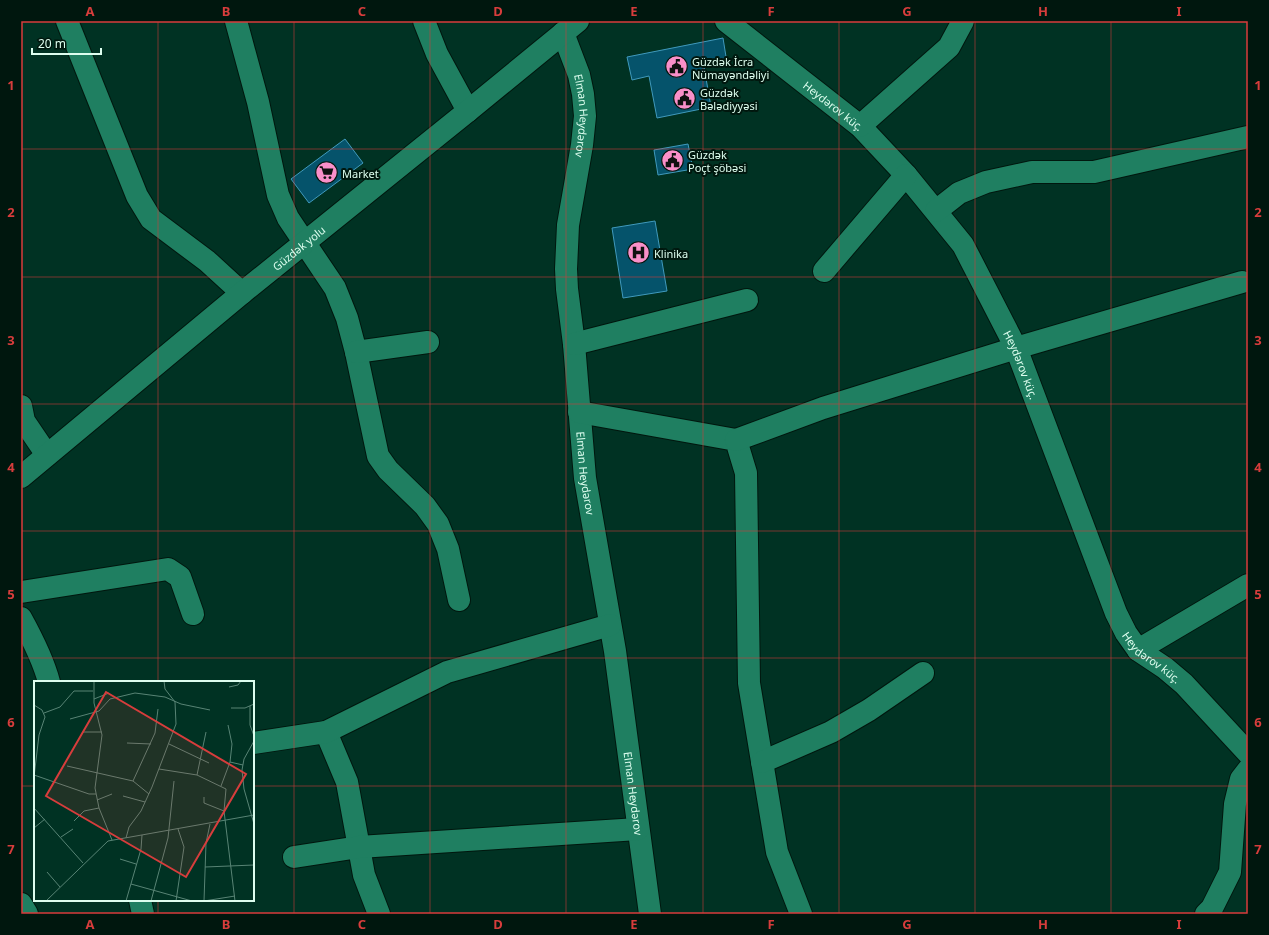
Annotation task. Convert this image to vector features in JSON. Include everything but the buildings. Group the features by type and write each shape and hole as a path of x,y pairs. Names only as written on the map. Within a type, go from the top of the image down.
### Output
{"street":[{"path":"67,21 137,196 151,219 207,261 242,293"},
{"path":"236,21 258,102 278,195 288,218 335,288 356,352 378,456 388,470 425,506 438,524 448,549 459,600"},
{"path":"424,21 437,54 468,112"},
{"name":"Heydərov küç.","path":"726,21 860,126 906,174 962,245 1016,348 1116,613 1126,633 1138,650 1165,668 1184,684 1248,753"},
{"path":"860,126 949,47 963,21"},
{"name":"Güzdək yolu","path":"21,477 242,293 468,112 570,27"},
{"name":"Elman Heydərov","path":"570,27 583,94 585,116 582,145 568,226 566,269 567,289 574,344 585,478 615,651 650,914"},
{"path":"936,211 958,193 986,182 1032,172 1094,172 1248,137"},
{"path":"824,271 906,174"},
{"path":"579,412 736,440 823,408 1016,348 1242,282"},
{"path":"574,344 747,300"},
{"path":"356,352 428,342"},
{"path":"21,406 24,421 47,455"},
{"path":"736,440 746,473 749,683 777,852 801,914"},
{"path":"21,592 168,569 180,576 193,614"},
{"path":"1138,650 1248,585"},
{"path":"21,618 37,649 49,681"},
{"path":"254,743 326,732 447,672 610,625"},
{"path":"762,762 831,732 869,710 923,673"},
{"path":"326,732 347,782 364,876 379,914"},
{"path":"1206,914 1212,908 1230,872 1235,804 1241,779 1248,770"},
{"path":"294,857 359,847 638,829"},
{"path":"140,901 143,914"},
{"path":"21,904 27,914"}],"place":[{"name":"Güzdək İcra Nümayəndəliyi","path":"676,67"},
{"name":"Güzdək Bələdiyyəsi","path":"684,98"},
{"name":"Güzdək Poçt şöbəsi","path":"673,160"},
{"name":"Market","path":"327,173"},
{"name":"Klinika","path":"639,253"}]}
